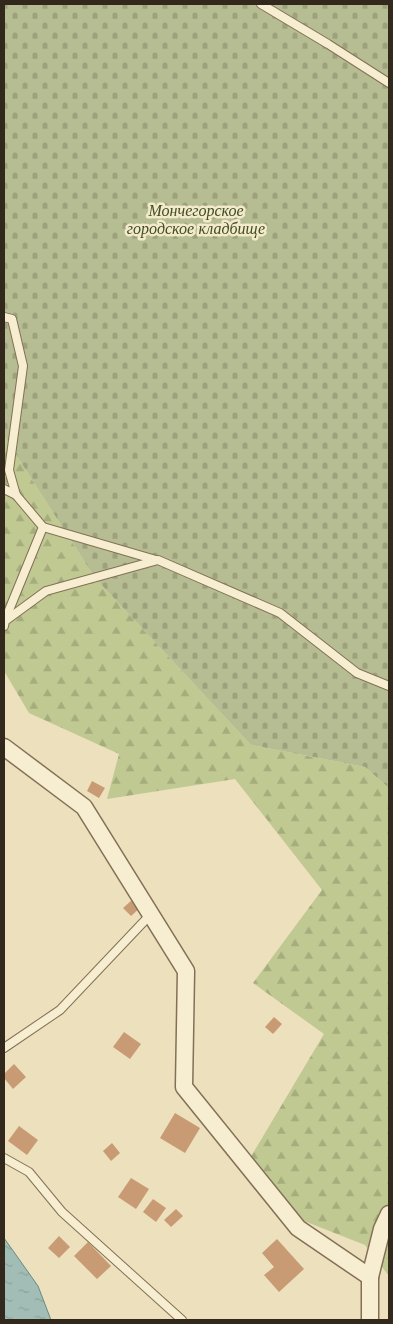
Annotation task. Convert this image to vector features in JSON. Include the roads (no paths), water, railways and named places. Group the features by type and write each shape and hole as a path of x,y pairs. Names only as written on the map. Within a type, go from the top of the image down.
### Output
{"street":[{"path":"4,747 84,807 186,972 184,1087 298,1228 370,1277"},
{"path":"370,1320 370,1277 382,1230 389,1214"}],"lane":[{"path":"261,4 328,44 389,84"},
{"path":"4,317 12,319 23,366 9,470 16,495 43,528 158,560 280,614 357,673 389,686"},
{"path":"4,490 16,495"},
{"path":"4,624 43,528"},
{"path":"4,624 46,592 158,560"},
{"path":"4,1048 60,1010 151,914"},
{"path":"4,1158 29,1172 62,1212 182,1320"}],"water":[{"path":"4,1238 38,1286 51,1320 4,1320"}],"park label":[{"name":"Мончегорское городское кладбище","path":"196,219"}]}
